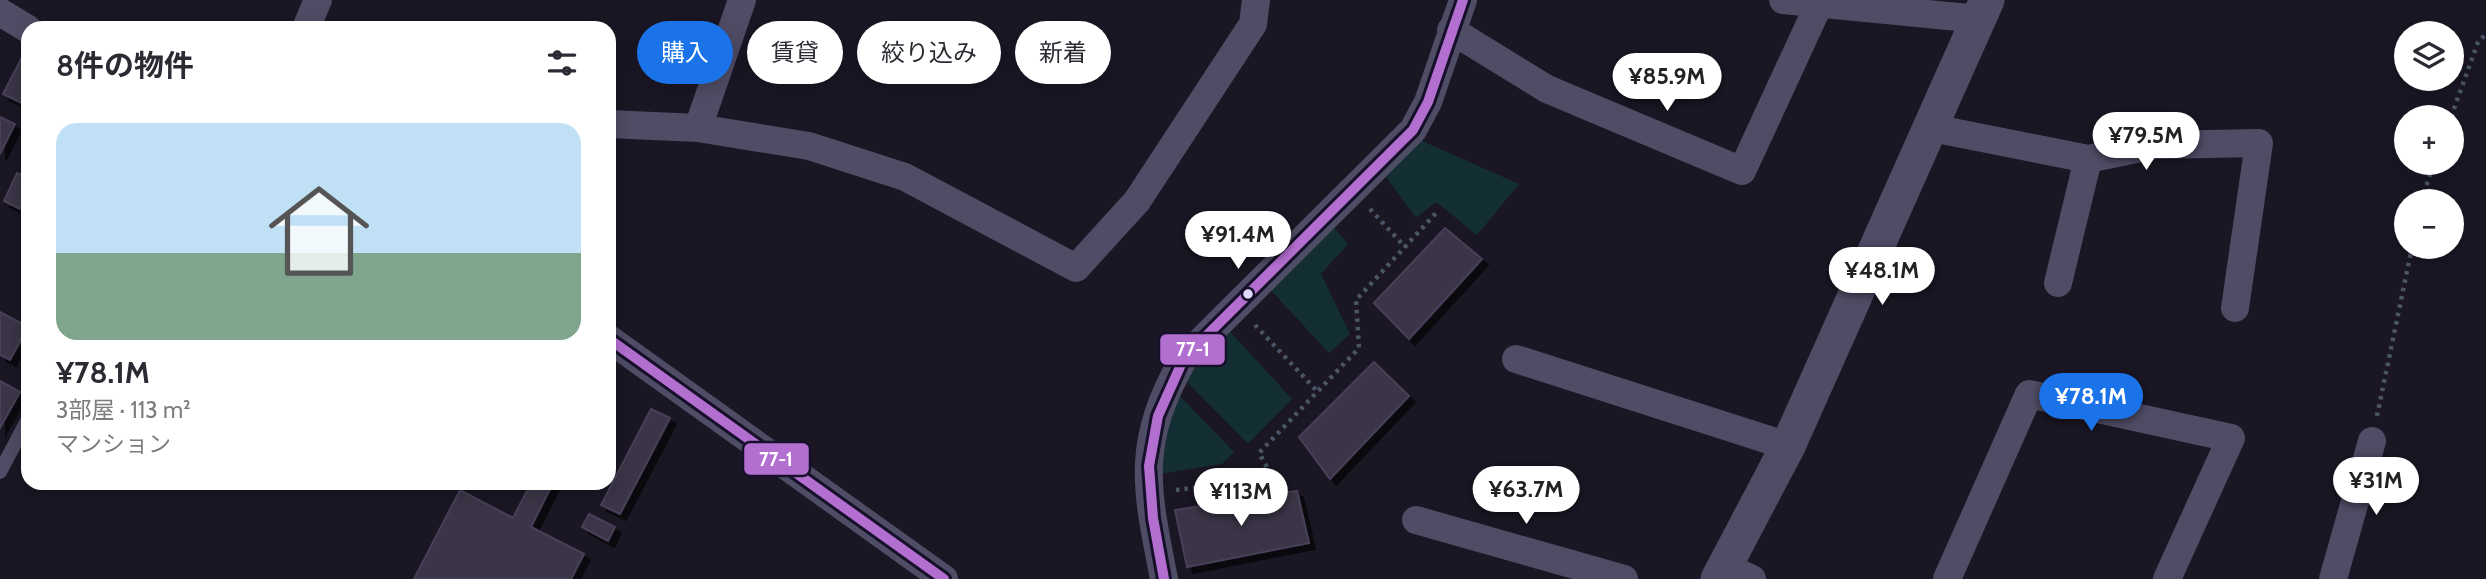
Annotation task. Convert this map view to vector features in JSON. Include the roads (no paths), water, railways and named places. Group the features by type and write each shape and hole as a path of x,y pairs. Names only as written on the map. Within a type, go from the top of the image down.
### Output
{"street":[{"path":"309,21 318,0"},
{"path":"698,128 742,0"},
{"path":"616,124 698,128 809,146 905,177 1076,268 1137,201 1253,24 1255,0"},
{"path":"1164,579 1148,493 1151,437 1163,394 1184,358 1413,130 1428,102 1463,0"},
{"path":"1732,575 1983,9 1783,0"},
{"path":"1451,30 1547,89 1742,171 1820,2"},
{"path":"0,12 21,25"},
{"path":"1932,128 2088,159 2155,145 2259,143 2235,308"},
{"path":"2058,283 2088,159"},
{"path":"616,344 944,579"},
{"path":"1516,359 1788,446"},
{"path":"1947,579 2029,394 2231,438 2167,579"},
{"path":"2333,579 2372,441"},
{"path":"1416,520 1623,579"}],"lane":[{"path":"0,471 21,432"}]}
